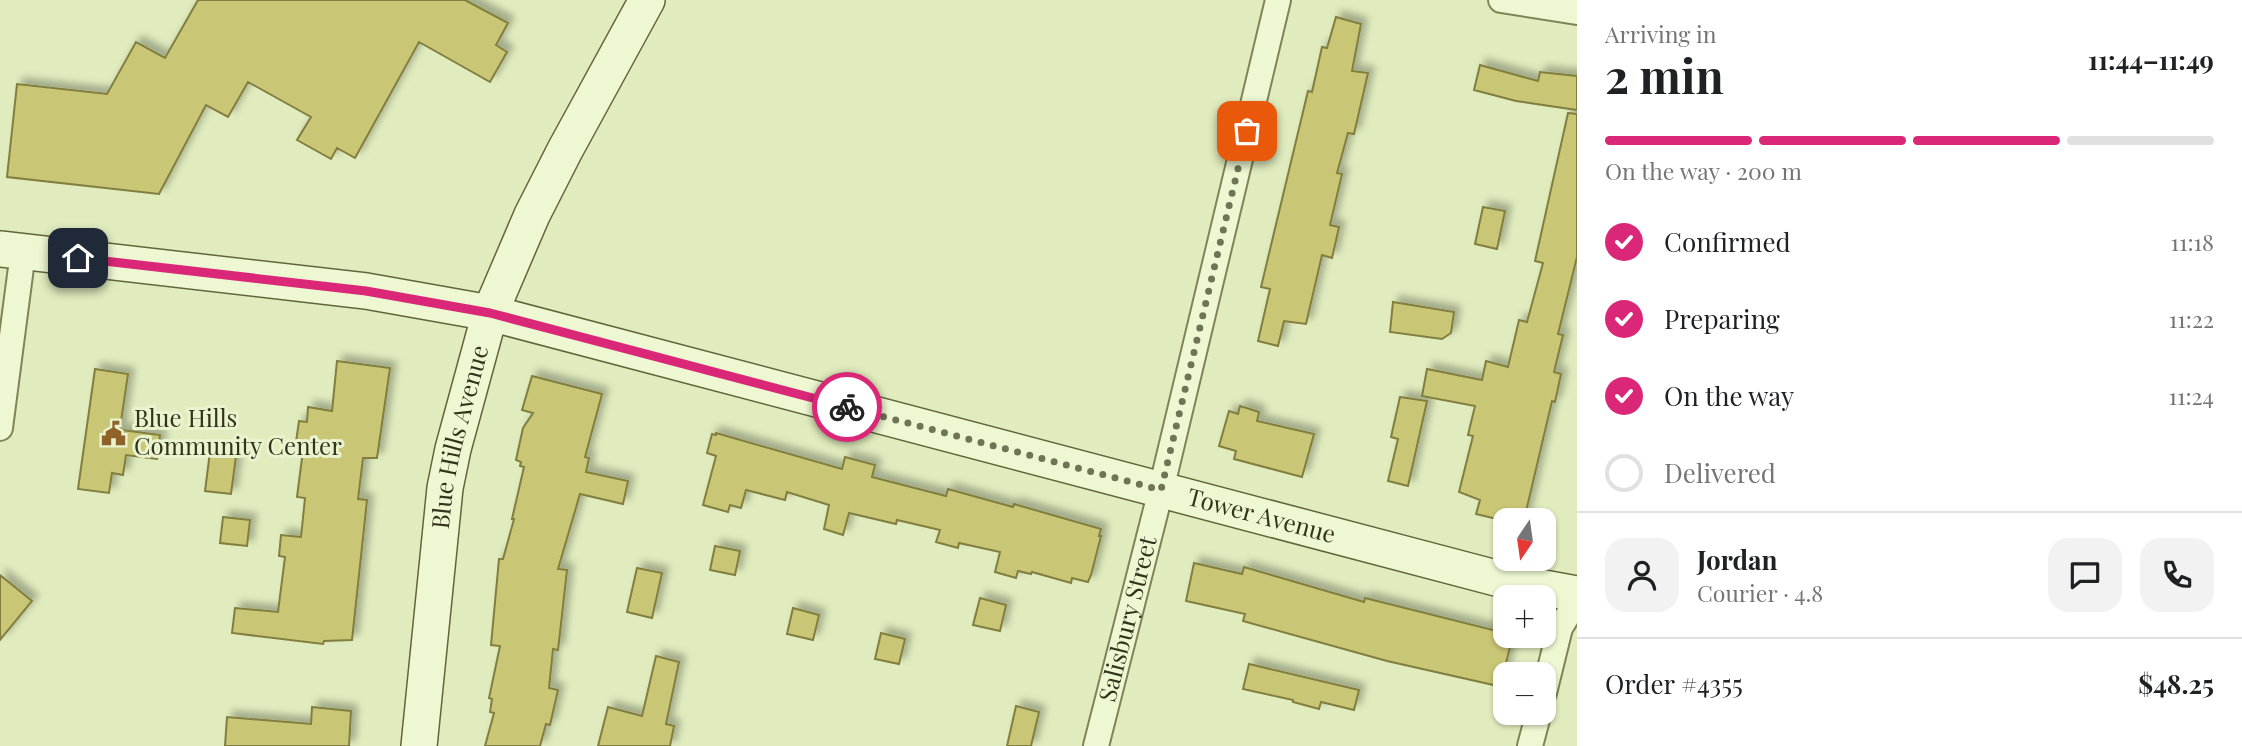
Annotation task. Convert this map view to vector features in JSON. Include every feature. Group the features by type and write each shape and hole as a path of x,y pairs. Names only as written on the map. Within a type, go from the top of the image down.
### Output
{"main road":[{"name":"Blue Hills Avenue","path":"419,746 445,488 490,313 532,215 647,0"},
{"name":"Tower Avenue","path":"12,250 366,291 490,313 1511,582 1577,594"}],"street":[{"name":"Salisbury Street","path":"1096,746 1161,490 1278,0"},
{"path":"1501,0 1577,12"},
{"path":"0,428 12,250"},
{"path":"1552,662 1560,628 1577,600"},
{"path":"1530,746 1536,725"}],"building":[{"path":"198,0 465,0 508,23 496,45 507,52 490,82 419,42 355,158 337,148 331,159 297,140 311,117 248,82 228,117 206,105 159,194 7,177 17,84 107,94 136,42 165,58"},
{"path":"1336,17 1361,24 1352,71 1368,73 1354,134 1348,133 1337,173 1342,174 1330,225 1339,227 1332,258 1322,255 1306,324 1284,321 1278,346 1258,341 1270,289 1261,287 1308,91 1312,92 1322,47 1327,48"},
{"path":"1480,65 1538,81 1540,72 1577,76 1577,110 1516,101 1474,90"},
{"path":"1568,113 1577,114 1577,257 1558,334 1563,335 1554,372 1561,374 1527,508 1493,508 1493,518 1476,514 1480,500 1459,492 1473,436 1468,435 1475,406 1422,396 1427,369 1482,380 1486,361 1508,367 1519,320 1527,322 1543,263 1535,261"},
{"path":"1483,207 1505,211 1497,249 1475,244"},
{"path":"1393,302 1454,312 1451,333 1442,339 1390,332"},
{"path":"337,361 390,368 377,458 363,458 358,499 367,500 352,640 324,641 323,644 232,633 235,608 278,612 285,557 279,556 281,535 301,537 305,498 297,497 304,443 296,442 299,421 307,422 308,407 332,411"},
{"name":"Blue Hills Community Center","path":"95,369 128,374 120,428 160,435 157,459 126,455 123,475 112,473 109,493 78,489"},
{"path":"532,376 602,394 585,457 589,458 586,472 628,481 623,504 580,494 558,569 567,570 558,650 553,649 549,688 558,690 550,725 546,724 540,746 485,746 494,713 490,712 492,699 489,698 500,646 491,645 499,559 503,559 514,519 524,467 516,460 523,428 533,413 522,410"},
{"path":"1400,397 1427,401 1408,486 1388,481 1398,439 1391,437"},
{"path":"1240,406 1259,412 1257,421 1314,434 1302,477 1234,459 1236,451 1219,446 1229,411 1238,414"},
{"path":"712,434 842,469 845,457 875,465 872,477 946,496 948,489 1013,507 1014,504 1101,529 1091,575 1088,582 1072,578 1071,583 1032,572 1018,571 1016,578 995,572 1000,552 959,543 958,548 936,542 940,530 897,520 896,524 849,513 843,535 824,529 829,505 787,492 785,500 746,490 741,508 730,505 728,512 703,505 716,456 707,453"},
{"path":"210,452 236,456 231,494 205,491"},
{"path":"223,517 250,520 247,546 220,543"},
{"path":"715,546 740,551 735,575 710,570"},
{"path":"1194,563 1242,574 1244,567 1364,602 1365,598 1493,630 1493,648 1510,648 1506,662 1493,662 1493,685 1387,661 1243,621 1245,614 1186,601"},
{"path":"637,568 662,573 652,618 627,612"},
{"path":"0,575 32,601 0,640"},
{"path":"980,598 1006,605 1000,631 973,625"},
{"path":"793,608 819,615 813,640 787,634"},
{"path":"881,633 905,639 899,664 875,659"},
{"path":"656,656 679,662 666,724 674,726 670,746 598,746 608,707 642,716"},
{"path":"1249,664 1359,690 1354,710 1321,702 1319,709 1243,689"},
{"path":"1016,706 1039,712 1031,746 1007,746"},
{"path":"312,707 351,711 349,746 225,746 227,717 311,724"}],"way so far":[{"path":"847,407 1161,490 1247,131"}],"place":[{"name":"Blue Hills Community Center","path":"114,433"}],"route":[{"path":"78,258 366,291 490,313 847,407"}]}
